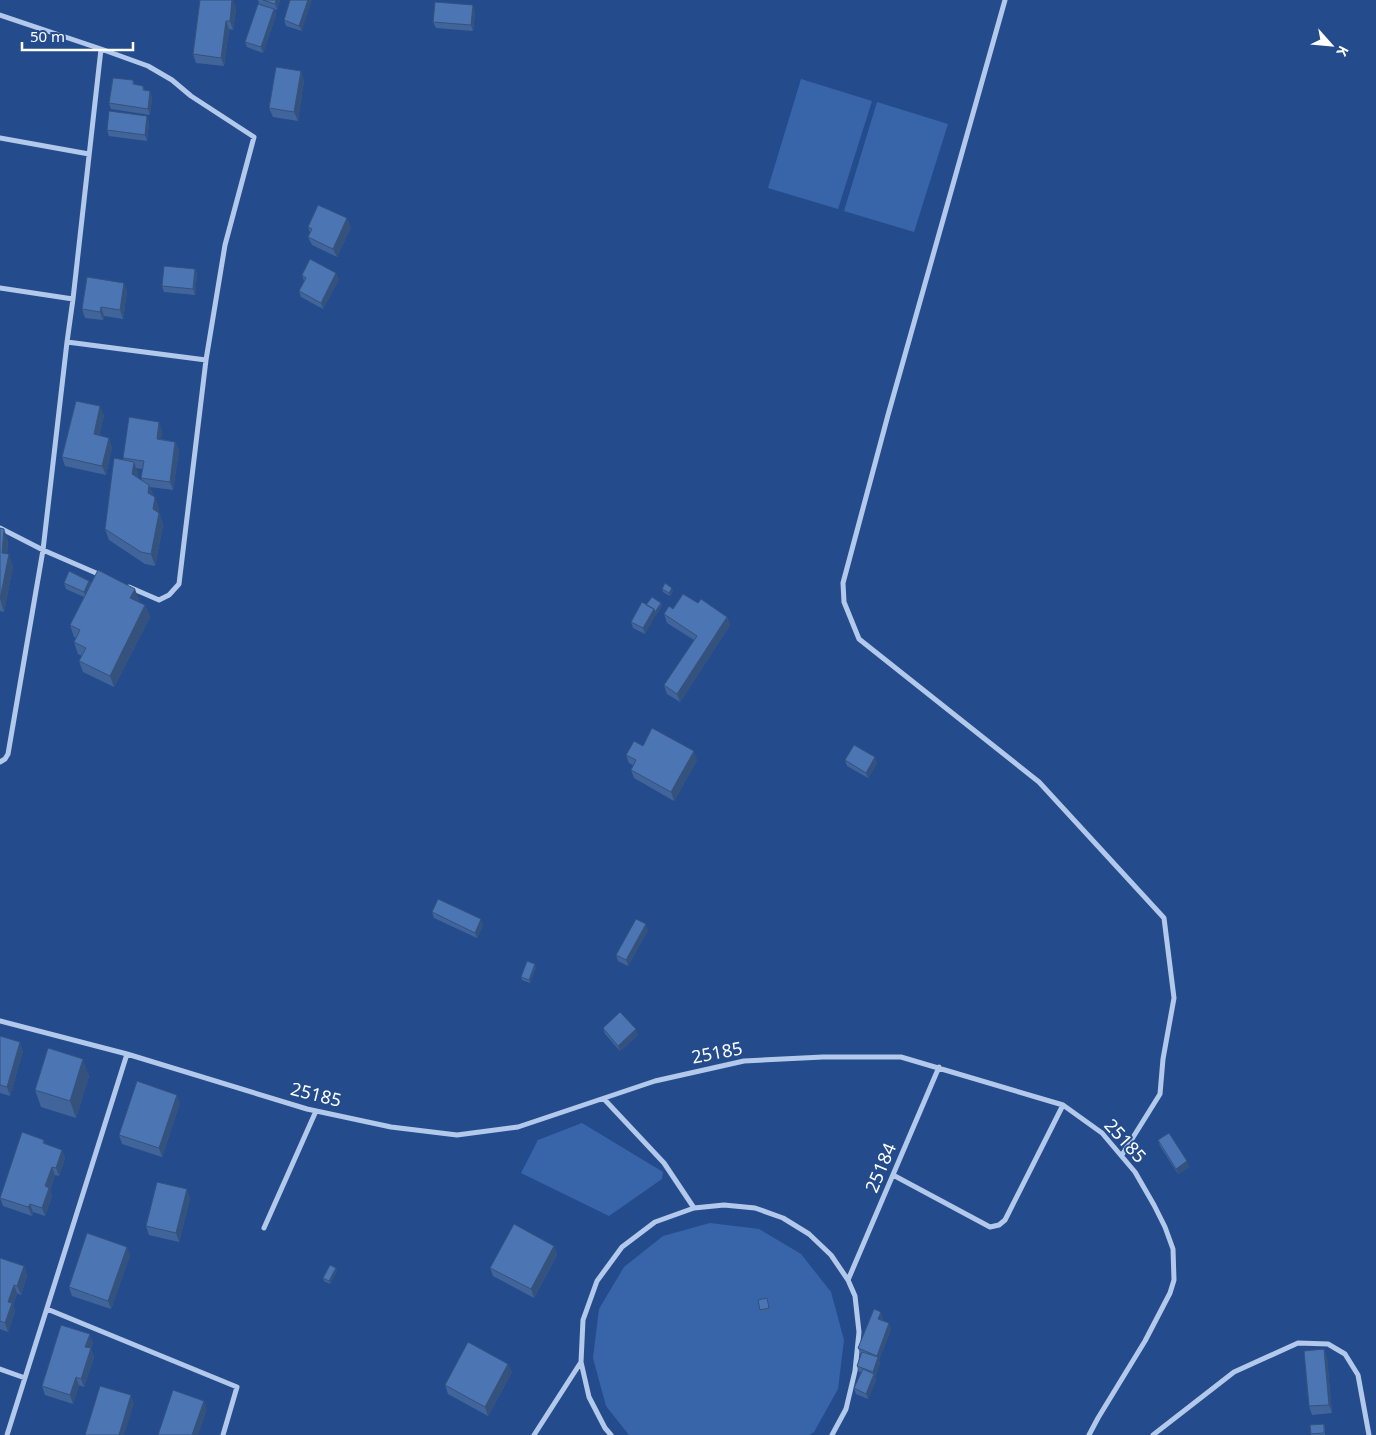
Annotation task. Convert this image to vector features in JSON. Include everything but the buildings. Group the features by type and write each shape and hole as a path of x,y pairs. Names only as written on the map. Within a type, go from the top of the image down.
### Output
{"street":[{"path":"1005,0 843,582 844,602 859,639 1038,782 1164,918 1174,998 1163,1059 1160,1094 1122,1155"},
{"path":"0,15 148,66 172,80 191,96 254,137 225,245 206,360 179,584 169,595 159,600 124,585"},
{"path":"0,762 8,754 43,550 101,49"},
{"path":"0,138 89,154"},
{"path":"0,288 73,299"},
{"path":"67,342 206,360"},
{"path":"0,528 43,550 106,577"},
{"name":"25185","path":"0,1021 127,1054 316,1111 391,1127 457,1135 518,1127 655,1081 744,1061 823,1057 901,1057 1063,1105 1102,1133 1135,1172 1165,1227 1173,1249 1174,1280 1170,1293 1089,1435"},
{"path":"7,1435 127,1054"},
{"name":"25184","path":"848,1280 939,1067"},
{"path":"604,1098 664,1163 694,1208"},
{"path":"893,1175 990,1227 999,1225 1005,1220 1063,1105"},
{"path":"264,1228 316,1111"},
{"path":"611,1435 605,1428 589,1397 581,1362 583,1320 597,1281 622,1247 655,1222 694,1208 724,1204 755,1208 783,1218 809,1234 831,1255 848,1280 855,1296 859,1332 855,1371 846,1409 832,1435"},
{"path":"47,1309 237,1387 223,1435"},
{"path":"1153,1435 1234,1372 1298,1343 1328,1344 1345,1354 1358,1375 1369,1435"},
{"path":"534,1435 581,1362"},
{"path":"0,1369 25,1378"}],"shaded area":[{"path":"801,79 872,101 838,209 768,188"},
{"path":"877,102 948,124 914,232 844,211"},
{"path":"582,1123 663,1172 662,1179 609,1216 521,1173 538,1140"},
{"path":"710,1223 759,1229 801,1254 831,1292 844,1340 838,1389 814,1432 809,1435 629,1435 606,1406 593,1358 599,1309 624,1267 663,1236"}]}
